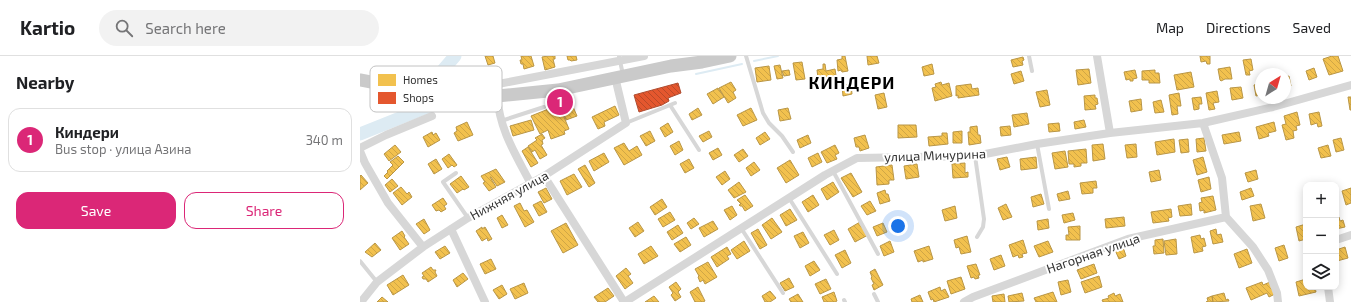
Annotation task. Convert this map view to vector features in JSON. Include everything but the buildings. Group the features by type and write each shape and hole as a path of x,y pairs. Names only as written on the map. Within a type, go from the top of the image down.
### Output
{"main road":[{"path":"502,90 558,90 730,56"},
{"path":"360,80 370,82"}],"street":[{"path":"502,89 620,58 644,56"},
{"path":"1097,56 1110,133"},
{"path":"619,77 626,123"},
{"name":"улица Мичурина","path":"624,302 789,198 857,158 975,156 1037,144 1110,133 1203,123 1273,107 1351,85"},
{"path":"499,112 504,130 531,184"},
{"path":"360,148 386,135 432,116"},
{"name":"Нижняя улица","path":"361,302 377,282 423,247 468,218 531,184 626,123"},
{"path":"1203,123 1222,178 1226,217 1253,247 1268,270 1277,293 1278,302"},
{"path":"360,151 365,163 388,203 423,247"},
{"path":"544,176 624,302"},
{"name":"Нагорная улица","path":"964,302 1128,238 1226,217"},
{"path":"451,229 485,302"},
{"path":"1339,239 1351,235"},
{"path":"1328,290 1330,302"}],"lane":[{"path":"746,56 763,113 769,123 782,136 793,152"},
{"path":"1028,56 1032,71"},
{"path":"619,77 620,58"},
{"path":"626,123 675,103"},
{"path":"670,105 699,150"},
{"path":"501,121 544,107"},
{"path":"1037,144 1049,209"},
{"path":"975,156 984,219 983,227 977,237"},
{"path":"833,171 878,254"},
{"path":"456,173 443,182 468,218"},
{"path":"789,198 837,274"},
{"path":"741,228 783,293"},
{"path":"360,261 377,282"},
{"path":"874,294 878,302"}],"waterway":[{"path":"446,66 455,56"},
{"path":"754,61 778,56"},
{"path":"696,74 742,64"},
{"path":"360,134 415,112"}],"place":[{"name":"Киндери","path":"560,102"}],"district":[{"name":"КИНДЕРИ","path":"852,82"}]}
